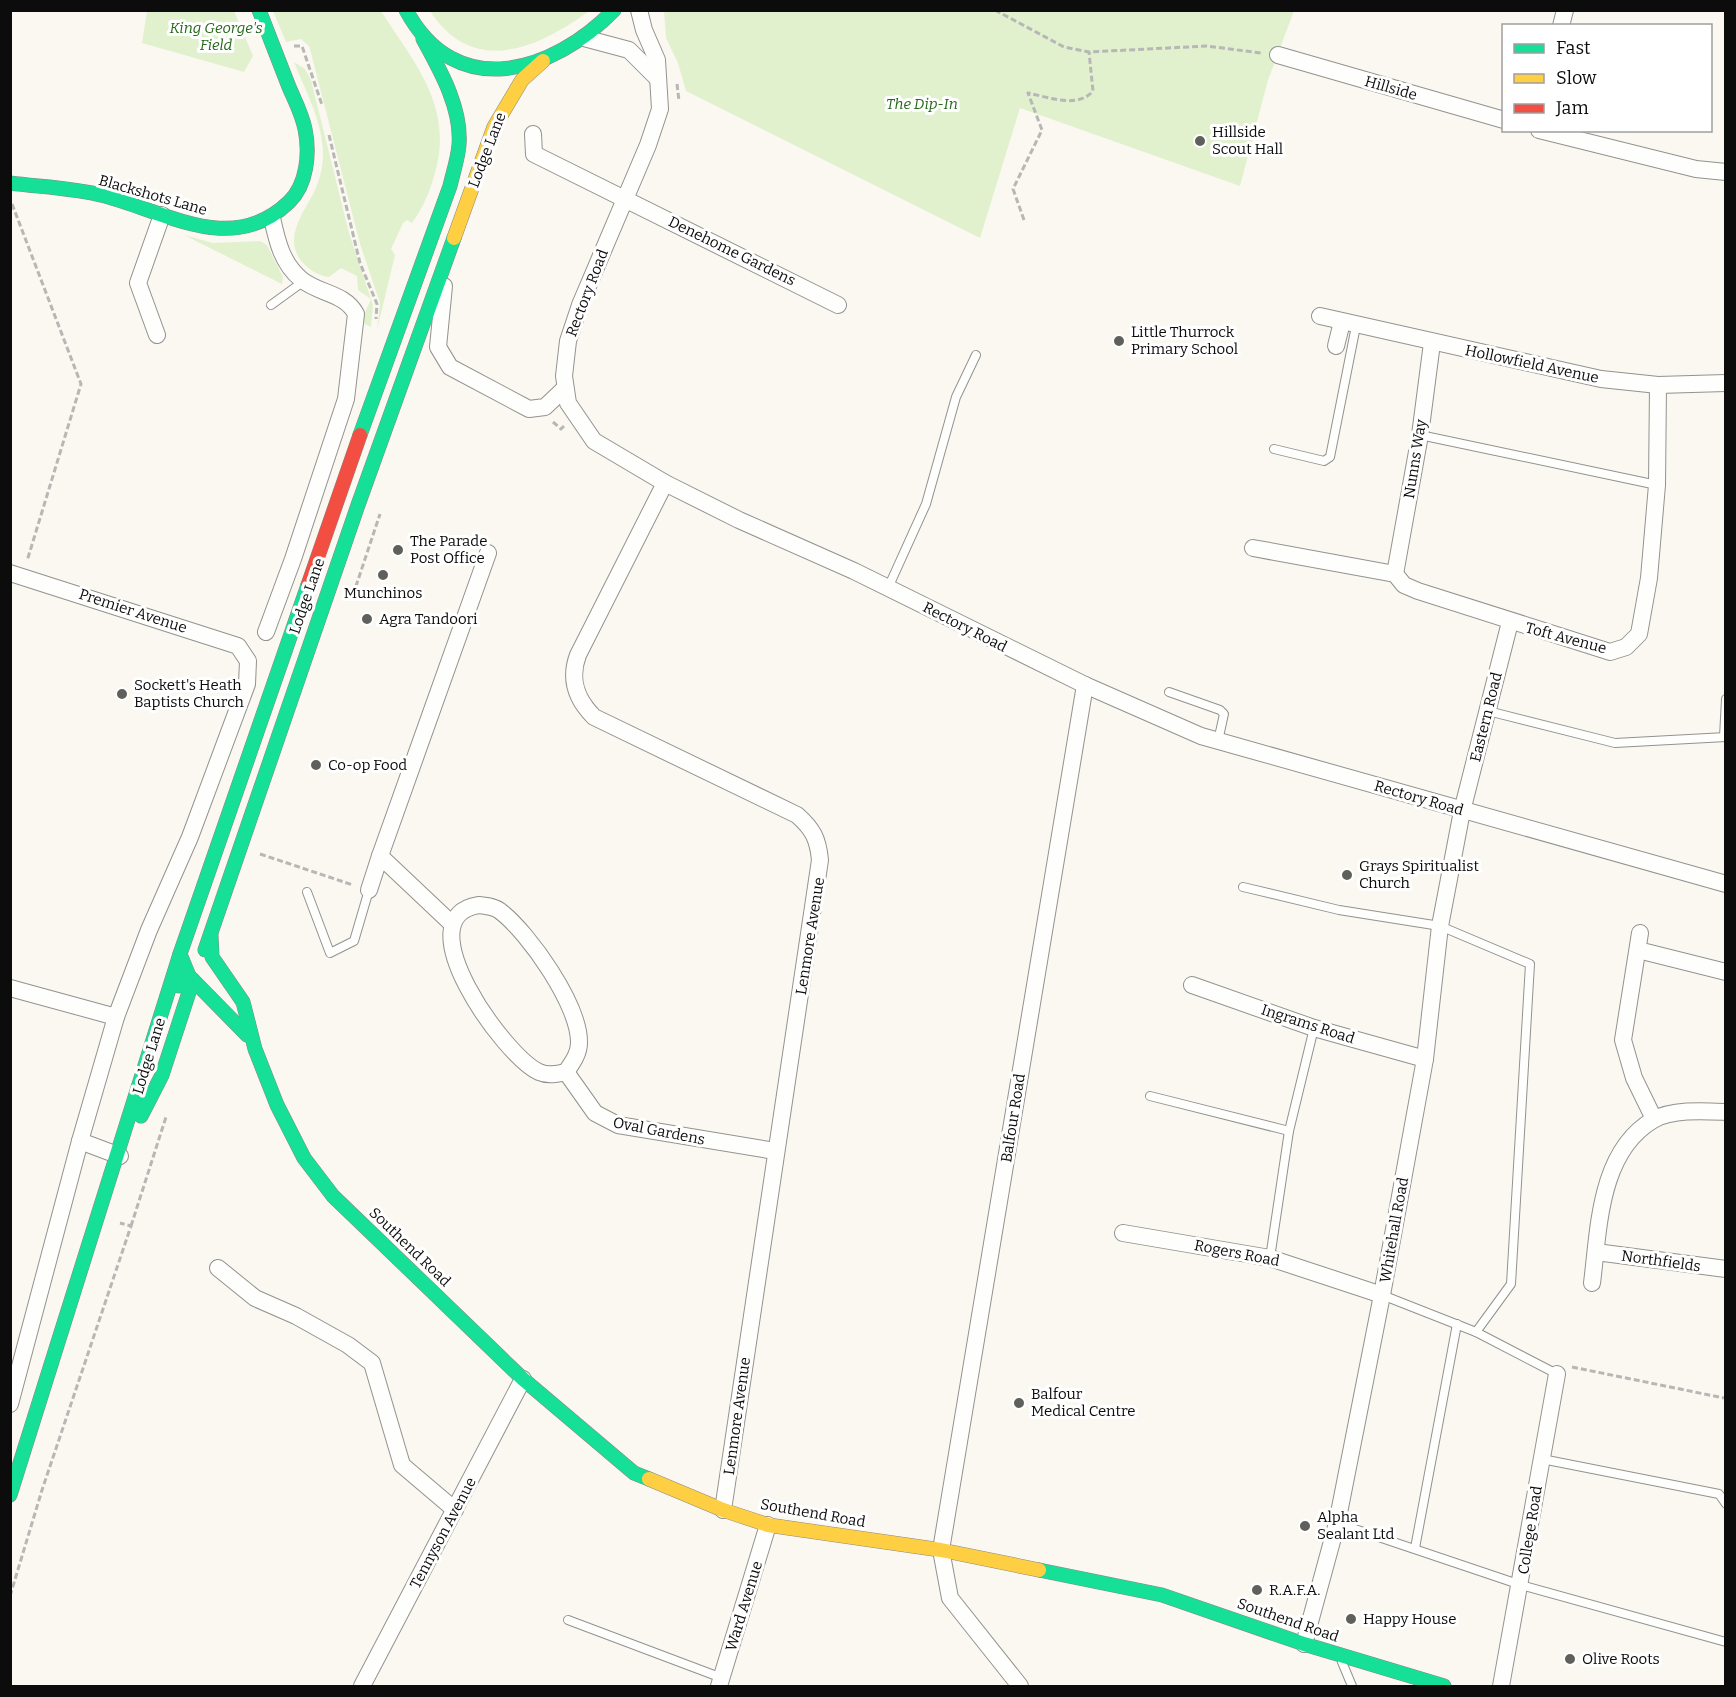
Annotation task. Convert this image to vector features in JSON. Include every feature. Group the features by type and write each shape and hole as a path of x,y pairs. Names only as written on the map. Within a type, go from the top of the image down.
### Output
{"main road":[{"name":"Blackshots Lane","path":"10,183 105,196 195,225 228,230 253,226 272,218 287,206 296,193 306,168 307,147 303,122 260,10"},
{"name":"Lodge Lane","path":"10,1495 14,1472 120,1156 144,1067 180,954 388,355 450,186 459,144 457,116 441,71 406,10"},
{"path":"423,39 449,57 481,70 505,72 543,61 584,38 614,10"},
{"name":"Lodge Lane","path":"120,1156 162,1075 354,515 499,116 522,80 543,61"},
{"name":"Southend Road","path":"211,935 212,957 243,1002 255,1049 277,1105 304,1158 333,1196 523,1379 634,1473 723,1510 768,1525 941,1550 1162,1595 1340,1655 1409,1682 1444,1686"},
{"name":"Southend Road","path":"180,954 181,962 193,980 221,1006 231,1012 255,1049"},
{"path":"164,1006 183,982 193,980 206,972 223,974"},
{"name":"Lodge Lane","path":"176,1032 186,1018 199,1009 221,1006"}],"street":[{"name":"Rectory Road","path":"639,10 644,30 657,60 660,109 574,323 566,359 565,388 568,403 594,441 665,483 888,588 1085,686 1218,741 1725,884"},
{"path":"584,38 629,50 658,79"},
{"name":"Hillside","path":"1278,55 1502,120"},
{"path":"1547,132 1696,169 1725,172"},
{"name":"Denehome Gardens","path":"533,134 534,154 838,305"},
{"path":"157,335 138,283 162,215"},
{"name":"Lodge Lane","path":"266,632 293,559 346,399 356,314 350,303 304,281 290,267 278,248 272,218"},
{"path":"446,258 442,313 437,341 450,367 529,409 545,407 565,388"},
{"name":"Hollowfield Avenue","path":"1320,316 1432,343 1601,379 1658,386 1725,383"},
{"path":"1336,346 1349,324"},
{"name":"Nunns Way","path":"1395,574 1420,435 1432,343"},
{"name":"Toft Avenue","path":"1253,548 1395,574 1404,585 1418,591 1510,622 1610,652 1626,647 1639,633 1650,578 1657,485 1658,386"},
{"name":"Lenmore Avenue","path":"665,483 578,655 573,681 580,701 594,717 797,814 809,825 818,841 819,881 775,1151 723,1510"},
{"path":"369,890 488,553"},
{"name":"Premier Avenue","path":"16,575 237,646 248,661 247,684 190,837 149,930 116,1017"},
{"name":"Eastern Road","path":"1462,811 1510,622"},
{"name":"Balfour Road","path":"941,1550 1085,686"},
{"name":"Whitehall Road","path":"1304,1644 1337,1523 1382,1294 1425,1059 1440,926 1462,811"},
{"path":"380,856 452,924"},
{"path":"471,906 494,907 500,911 552,971 578,1030 579,1050 566,1072 555,1075 541,1073 522,1061 503,1041 473,997 451,946 452,924 471,906"},
{"path":"1654,1119 1634,1078 1623,1040 1639,941 1725,972"},
{"name":"Ingrams Road","path":"1192,985 1314,1028 1425,1059"},
{"path":"10,988 116,1017 80,1141 10,1404"},
{"name":"Oval Gardens","path":"566,1072 595,1113 618,1125 775,1151"},
{"path":"1592,1283 1605,1186 1626,1144 1654,1119 1694,1110 1725,1112"},
{"path":"80,1141 120,1156"},
{"name":"Rogers Road","path":"1123,1233 1270,1258 1382,1294"},
{"name":"Northfields","path":"1596,1252 1725,1269"},
{"path":"218,1268 255,1298 327,1334 372,1363 402,1465 455,1510"},
{"name":"College Road","path":"1502,1686 1557,1374"},
{"name":"Tennyson Avenue","path":"362,1686 523,1379"},
{"name":"Ward Avenue","path":"720,1682 768,1525"},
{"path":"941,1550 950,1598 1020,1686"}],"lane":[{"path":"271,305 304,281"},
{"path":"1274,449 1323,461 1330,457 1349,324"},
{"path":"888,588 926,504 956,397 976,355"},
{"path":"1420,435 1657,485"},
{"path":"1169,692 1220,710 1224,714 1218,741"},
{"path":"1488,711 1615,743 1725,737 1725,699"},
{"path":"1243,887 1339,910 1440,926 1530,964 1511,1284 1476,1332"},
{"path":"308,892 330,953 354,941 369,890"},
{"path":"1270,1258 1289,1131 1314,1028"},
{"path":"1149,1096 1289,1131"},
{"path":"1382,1294 1476,1332 1557,1374"},
{"path":"1415,1548 1457,1324"},
{"path":"1542,1459 1719,1494 1725,1504"},
{"path":"1337,1523 1521,1585 1725,1642"},
{"path":"568,1620 720,1682"},
{"path":"1340,1655 1352,1686"}],"path":[{"path":"996,10 1064,47 1089,52 1207,46 1278,55"},
{"path":"1024,220 1013,189 1042,130 1028,93 1076,101 1087,98 1093,91 1089,52"},
{"path":"305,54 322,108"},
{"path":"328,129 360,263 377,304 375,324"},
{"path":"10,199 81,384 16,575"},
{"path":"253,852 369,890"},
{"path":"10,1596 49,1467 166,1116"},
{"path":"100,1217 130,1226"},
{"path":"1557,1374 1576,1365 1724,1398"}],"green space":[{"name":"King George's Field","path":"147,11 234,11 253,56 244,72 142,43"},
{"path":"273,11 381,11 416,65 434,102 439,121 440,142 437,165 421,209 412,223 407,220 403,223 391,249 395,255 377,330 380,303 360,244 309,46 301,39 286,42"},
{"path":"430,11 589,11 569,25 527,45 506,50 485,50 466,44 447,32"},
{"name":"The Dip-In","path":"664,11 1294,11 1268,80 1240,186 1020,108 980,238 686,91 678,63 666,38"},
{"path":"294,62 305,69 311,80 349,233 371,299 358,290 357,276 341,268 329,277 322,276 305,265 294,246 296,227 320,177 323,154 317,118"},
{"path":"184,235 213,243 260,241 267,245 283,277 282,284"},
{"path":"371,299 373,305 371,327 361,322"}],"traffic: fast":[{"path":"10,183 93,193 200,226 223,228 245,226 268,218 289,202 300,187 306,168 307,148 302,118 259,10"},
{"path":"406,10 427,39 451,58 478,67 506,68 535,62 563,50 590,32 614,10"},
{"path":"360,435 450,186 457,160 459,131 457,117 443,76 423,39"},
{"path":"205,950 358,505 454,238"},
{"path":"247,1035 189,976 180,954 308,585"},
{"path":"211,935 212,957 243,1002 255,1049 277,1105 304,1158 333,1196 523,1379 634,1473 649,1479"},
{"path":"10,1495 180,954"},
{"path":"141,1116 162,1075 193,980 183,982 179,986"},
{"path":"1039,1570 1162,1595 1304,1644 1444,1686"}],"traffic: slow":[{"path":"454,238 494,127 522,80 543,61"},
{"path":"649,1479 723,1510 768,1525 941,1550 1039,1570"}],"traffic: jam":[{"path":"308,585 360,435"}],"place":[{"name":"Hillside Scout Hall","path":"1200,141"},
{"name":"Little Thurrock Primary School","path":"1119,341"},
{"name":"The Parade Post Office","path":"398,550"},
{"name":"Munchinos","path":"383,575"},
{"name":"Agra Tandoori","path":"367,619"},
{"name":"Sockett's Heath Baptists Church","path":"122,694"},
{"name":"Co-op Food","path":"316,765"},
{"name":"Grays Spiritualist Church","path":"1347,875"},
{"name":"Balfour Medical Centre","path":"1019,1403"},
{"name":"Alpha Sealant Ltd","path":"1305,1526"},
{"name":"R.A.F.A.","path":"1257,1590"},
{"name":"Happy House","path":"1351,1619"},
{"name":"Olive Roots","path":"1570,1659"}]}
